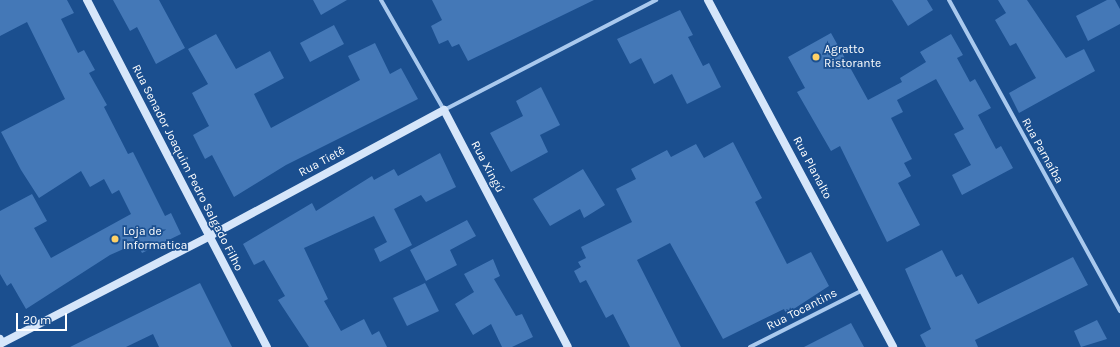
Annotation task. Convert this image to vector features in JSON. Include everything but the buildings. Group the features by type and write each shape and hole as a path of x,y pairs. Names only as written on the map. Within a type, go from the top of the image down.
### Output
{"main road":[{"name":"Rua Senador Joaquim Pedro Salgado Filho","path":"87,0 266,347"},
{"name":"Rua Planalto","path":"708,0 893,347"},
{"name":"Rua Tietê","path":"2,343 208,237 444,110"},
{"name":"Rua Xingú","path":"444,110 568,347"}],"street":[{"name":"Rua Xingú","path":"381,0 444,110"},
{"name":"Rua Tietê","path":"444,110 656,0"},
{"name":"Rua Parnaíba","path":"949,0 1120,311"},
{"name":"Rua Tocantins","path":"750,347 863,290"}],"place":[{"name":"Agratto Ristorante","path":"816,57"},
{"name":"Loja de Informatica","path":"115,239"}]}
